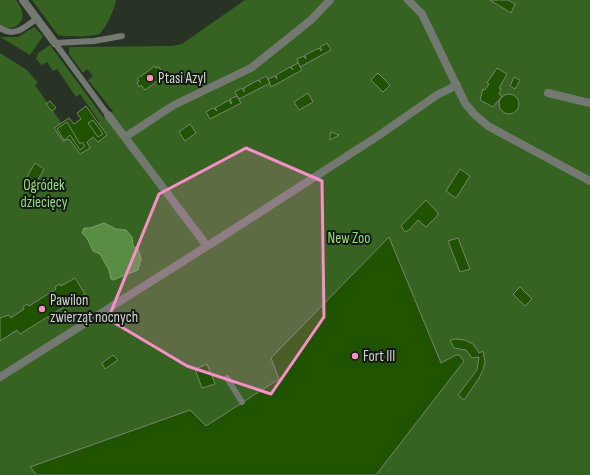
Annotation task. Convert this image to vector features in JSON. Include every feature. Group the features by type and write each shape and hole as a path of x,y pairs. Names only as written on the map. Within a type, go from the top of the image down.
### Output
{"street":[{"path":"23,0 55,43"},
{"path":"125,137 174,105 251,68 311,20 330,0"},
{"path":"408,0 422,14 465,103 481,121 590,180"},
{"path":"0,377 378,136 437,95 457,85"},
{"path":"548,93 590,103"},
{"path":"108,115 207,246"}],"lane":[{"path":"0,28 11,32 20,30 36,19"},
{"path":"55,43 94,41 122,36"},
{"path":"55,43 108,115"},
{"path":"227,378 242,402"}],"highlighted area":[{"path":"246,148 322,181 324,317 271,394 187,366 108,319 159,194"}],"green space":[{"path":"0,0 16,0 20,7 23,14 22,18 19,24 15,27 6,29 0,26"},
{"path":"32,0 116,0 110,18 99,34 91,36 67,36 58,35"},
{"name":"New Zoo","path":"245,0 590,0 590,475 0,475 0,53 27,70 38,83 35,85 63,125 96,124 99,121 80,94 76,97 57,69 53,71 47,62 42,65 36,59 38,53 50,45 104,118 113,111 88,80 93,76 87,69 83,73 69,54 69,47 172,46 182,44"},
{"path":"34,27 43,36 30,55 0,37 18,37"}],"shaded area":[{"path":"104,223 116,229 126,230 132,237 133,246 138,249 141,259 138,270 113,280 111,279 109,270 100,254 93,251 87,238 82,233 84,228 90,228"}],"building":[{"path":"490,0 508,0 515,4 511,13"},
{"path":"327,43 331,50 300,67 297,59 304,56 306,59 305,55 319,48 321,51 322,50 320,47"},
{"path":"298,63 302,70 271,87 268,79 275,76 277,79 276,75 290,67 293,70 291,67"},
{"name":"Ptasi Azyl","path":"155,66 156,68 159,67 161,71 159,72 163,77 145,90 141,85 139,87 137,83 139,81 137,79"},
{"path":"497,68 507,74 499,88 501,89 499,94 502,96 493,107 480,100 483,89 485,90 489,84 487,83"},
{"path":"378,73 390,85 383,92 371,80"},
{"path":"266,76 270,83 239,99 235,92 242,88 244,92 244,88 258,80 261,83 259,80"},
{"path":"514,77 520,80 515,89 510,86"},
{"path":"308,93 313,102 299,110 294,102"},
{"path":"505,94 513,94 519,100 519,108 513,114 505,114 499,108 499,100"},
{"path":"237,96 241,103 210,119 206,112 213,108 217,111 215,108 229,100 231,104 230,99"},
{"path":"50,101 56,108 52,111 46,104"},
{"path":"86,106 107,135 98,142 93,137 87,142 90,148 80,154 69,139 63,141 54,128 69,118 74,124 81,119 77,113"},
{"path":"93,120 103,134 98,137 88,123"},
{"path":"67,122 80,144 82,142 85,146 80,150 70,135 64,140 57,129"},
{"path":"190,124 196,133 185,141 179,132"},
{"path":"331,132 339,135 330,140"},
{"path":"35,163 44,169 33,188 24,182"},
{"path":"460,169 470,176 456,198 446,191"},
{"path":"426,200 438,213 437,216 426,227 418,220 409,230 405,232 401,226"},
{"name":"Fort III","path":"389,237 441,363 456,355 459,355 464,361 376,475 37,475 30,467 190,410 206,426 279,379 271,358"},
{"path":"458,238 470,269 460,272 448,241"},
{"name":"Pawilon zwierząt nocnych","path":"75,278 85,294 20,334 17,330 0,341 0,318 9,315 11,318 24,309 23,307 27,304 29,306 56,289 55,287 60,284 61,286"},
{"path":"520,287 532,299 525,306 513,294"},
{"path":"450,340 465,340 473,344 479,353 483,351 485,362 479,378 464,400 458,395 477,370 479,357 472,358 466,350 454,348"},
{"path":"113,355 118,360 105,369 102,363"},
{"path":"207,364 215,384 202,388 195,369"}],"place":[{"name":"Ptasi Azyl","path":"150,78"},
{"name":"Pawilon zwierząt nocnych","path":"42,309"},
{"name":"Fort III","path":"355,356"}],"park label":[{"name":"Ogródek dziecięcy","path":"44,194"}]}
